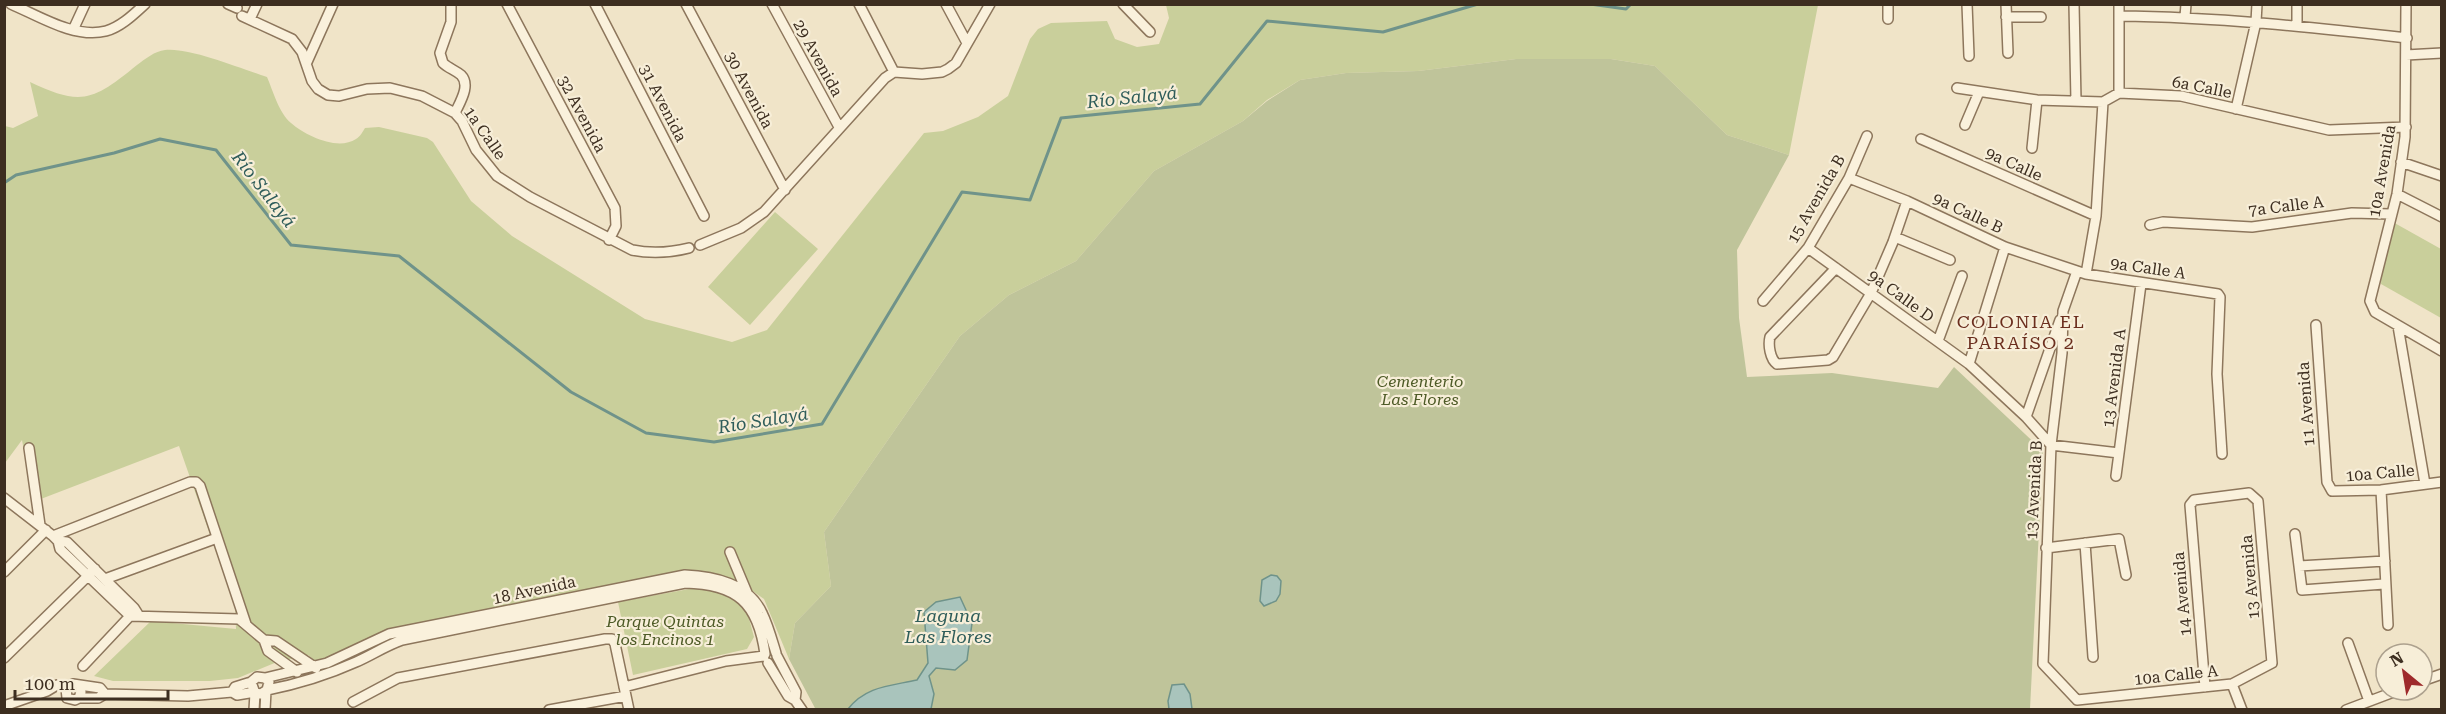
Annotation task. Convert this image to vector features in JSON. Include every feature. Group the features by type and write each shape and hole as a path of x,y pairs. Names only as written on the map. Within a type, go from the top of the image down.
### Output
{"street":[{"path":"11,4 73,30 107,31 146,4"},
{"path":"73,30 85,4"},
{"path":"239,12 257,4"},
{"path":"307,62 333,4"},
{"path":"451,4 451,22 440,53 443,63 460,74 465,81 465,89 455,113"},
{"name":"32 Avenida","path":"507,4 615,208 616,225 609,240"},
{"name":"31 Avenida","path":"595,4 704,216"},
{"name":"30 Avenida","path":"686,4 785,190"},
{"name":"29 Avenida","path":"772,4 839,127"},
{"path":"859,4 894,72"},
{"path":"946,4 967,43"},
{"path":"700,245 741,228 764,212 885,78 894,72 922,74 942,72 956,63 990,4"},
{"path":"1123,4 1150,32"},
{"path":"1888,4 1888,19"},
{"path":"1967,4 1969,56"},
{"path":"2006,4 2008,53"},
{"path":"2074,4 2076,101"},
{"path":"1957,88 2037,100 2103,102 2119,93 2119,4"},
{"path":"2185,17 2186,4"},
{"path":"2236,109 2256,22 2257,4"},
{"path":"2296,4 2297,26"},
{"name":"10a Avenida","path":"2398,326 2375,312 2371,305 2371,296 2390,214 2397,194 2406,127 2406,4"},
{"name":"1a Calle","path":"239,12 292,39 307,62 312,81 318,89 328,95 339,96 367,89 390,88 422,96 455,113 462,121 476,150 497,176 609,240 632,250 647,253 669,253 689,248"},
{"path":"2119,16 2185,17 2256,22 2407,38"},
{"path":"2006,17 2041,17"},
{"path":"2406,55 2442,53"},
{"path":"1965,125 1979,92"},
{"name":"6a Calle","path":"2119,93 2181,96 2329,130 2406,127"},
{"path":"2032,148 2037,100"},
{"name":"13 Avenida B","path":"2077,705 2043,664 2046,548 2051,445 2062,353 2063,311 2081,272 2096,216 2103,102"},
{"name":"15 Avenida B","path":"1763,301 1808,248 1849,178 1867,136"},
{"name":"9a Calle","path":"1921,139 2096,216"},
{"path":"2401,162 2442,176"},
{"name":"9a Calle B","path":"1849,178 1907,201 2005,247 2081,272"},
{"path":"2397,194 2442,217"},
{"path":"1836,268 1770,337 1773,361 1777,364 1828,360 1833,357 1871,293 1895,237 1907,201"},
{"name":"7a Calle A","path":"2150,225 2163,222 2252,227 2352,213 2390,214"},
{"path":"1895,237 1950,260"},
{"path":"1969,364 2005,247"},
{"name":"9a Calle D","path":"1808,248 1969,364 2026,417 2051,445"},
{"name":"9a Calle A","path":"2081,272 2141,284 2216,293 2220,297 2217,374 2222,454"},
{"path":"1938,341 1962,276"},
{"name":"13 Avenida A","path":"2116,476 2141,284"},
{"path":"2026,417 2063,311"},
{"name":"11 Avenida","path":"2316,325 2327,482"},
{"path":"2398,326 2442,351"},
{"path":"2398,326 2424,484"},
{"path":"2051,445 2119,453"},
{"path":"29,448 49,533"},
{"path":"4,572 49,533 190,482 196,482 200,486 246,624"},
{"name":"10a Calle","path":"2327,482 2335,492 2381,490 2442,482"},
{"path":"2381,490 2384,584 2388,625"},
{"name":"13 Avenida","path":"2194,500 2249,493 2258,501 2273,662"},
{"path":"4,498 49,533 67,542 92,573 134,616 239,619 264,640 268,651 310,680"},
{"name":"14 Avenida","path":"2194,500 2190,505 2205,687"},
{"path":"2295,534 2301,589 2384,584"},
{"path":"105,579 217,538"},
{"path":"2046,548 2119,539 2126,575"},
{"path":"2085,543 2092,657"},
{"path":"730,552 748,595"},
{"path":"2299,566 2385,561"},
{"path":"83,666 134,616 134,608 105,579 92,573"},
{"path":"4,658 92,573"},
{"name":"18 Avenida","path":"254,689 257,677 265,678 315,667 389,634 674,577 697,575 738,588 748,595 762,613 777,655 796,692 797,706"},
{"name":"18 Avenida","path":"105,694 188,696 232,692 236,687 266,691 325,675 402,640 685,583 723,589 751,607 762,634 765,658 788,696 797,706"},
{"path":"353,702 398,678 612,639 629,710"},
{"path":"264,640 276,641 325,675"},
{"path":"2348,643 2368,701"},
{"path":"549,710 625,692 726,661 765,658 771,650 777,655"},
{"name":"10a Calle A","path":"2077,705 2232,684 2273,662"},
{"path":"265,678 268,682 265,710"},
{"path":"4,706 47,691 57,685 73,684 100,688 105,694 98,698 73,701 54,697 47,691"},
{"path":"2232,684 2242,710"},
{"path":"67,686 65,692 81,710"},
{"path":"73,701 81,692 78,686"},
{"path":"254,689 254,710"},
{"path":"2346,710 2374,699"}],"green space":[{"path":"1166,5 1818,5 1789,155 1727,135 1655,66 1611,59 1516,59 1418,71 1346,73 1300,80 1267,100 1243,121 1154,171 1076,261 1009,295 960,336 824,532 831,586 795,623 789,659 764,599 741,583 710,574 384,633 317,663 308,655 277,662 238,678 210,681 113,681 94,676 151,621 236,629 235,606 179,446 33,502 22,440 5,463 5,126 13,128 38,116 30,82 63,95 87,96 109,86 147,58 165,50 201,55 267,77 283,114 305,133 331,143 340,143 356,139 365,128 379,127 427,138 433,142 471,201 512,236 645,319 732,342 767,330 924,133 943,131 978,117 1008,96 1030,39 1038,29 1051,23 1107,21 1115,39 1137,47 1159,44 1169,18"},
{"name":"Cementerio Las Flores","path":"1516,59 1611,59 1655,66 1727,135 1789,155 1737,250 1739,318 1747,377 1832,373 1938,388 1954,367 2043,451 2030,709 816,710 789,659 795,623 831,586 824,532 960,336 1009,295 1076,261 1154,171 1243,121 1267,101 1300,80 1346,73 1418,71"},
{"path":"775,212 818,249 750,325 708,287"},
{"path":"2391,221 2441,249 2441,318 2381,284 2383,256"},
{"name":"Parque Quintas los Encinos 1","path":"700,587 729,596 747,611 754,637 747,649 633,675 618,602"}],"water":[{"path":"1271,575 1277,576 1281,581 1280,594 1276,601 1264,606 1260,601 1262,580"},
{"name":"Laguna Las Flores","path":"960,597 972,623 967,660 955,670 936,668 929,676 934,694 931,709 848,709 855,701 871,691 917,680 928,663 924,612 936,602"},
{"path":"1184,684 1190,694 1192,709 1169,709 1168,701 1172,685"}],"waterway":[{"name":"Río Salayá","path":"4,183 16,175 114,153 160,139 216,150 291,245 399,256 571,392 646,433 714,442 822,424 962,192 1030,200 1061,118 1200,104 1267,21 1383,32 1478,4"},
{"name":"Río Salayá","path":"1590,4 1626,9 1631,4"}],"district":[{"name":"COLONIA EL PARAÍSO 2","path":"2021,331"}]}
